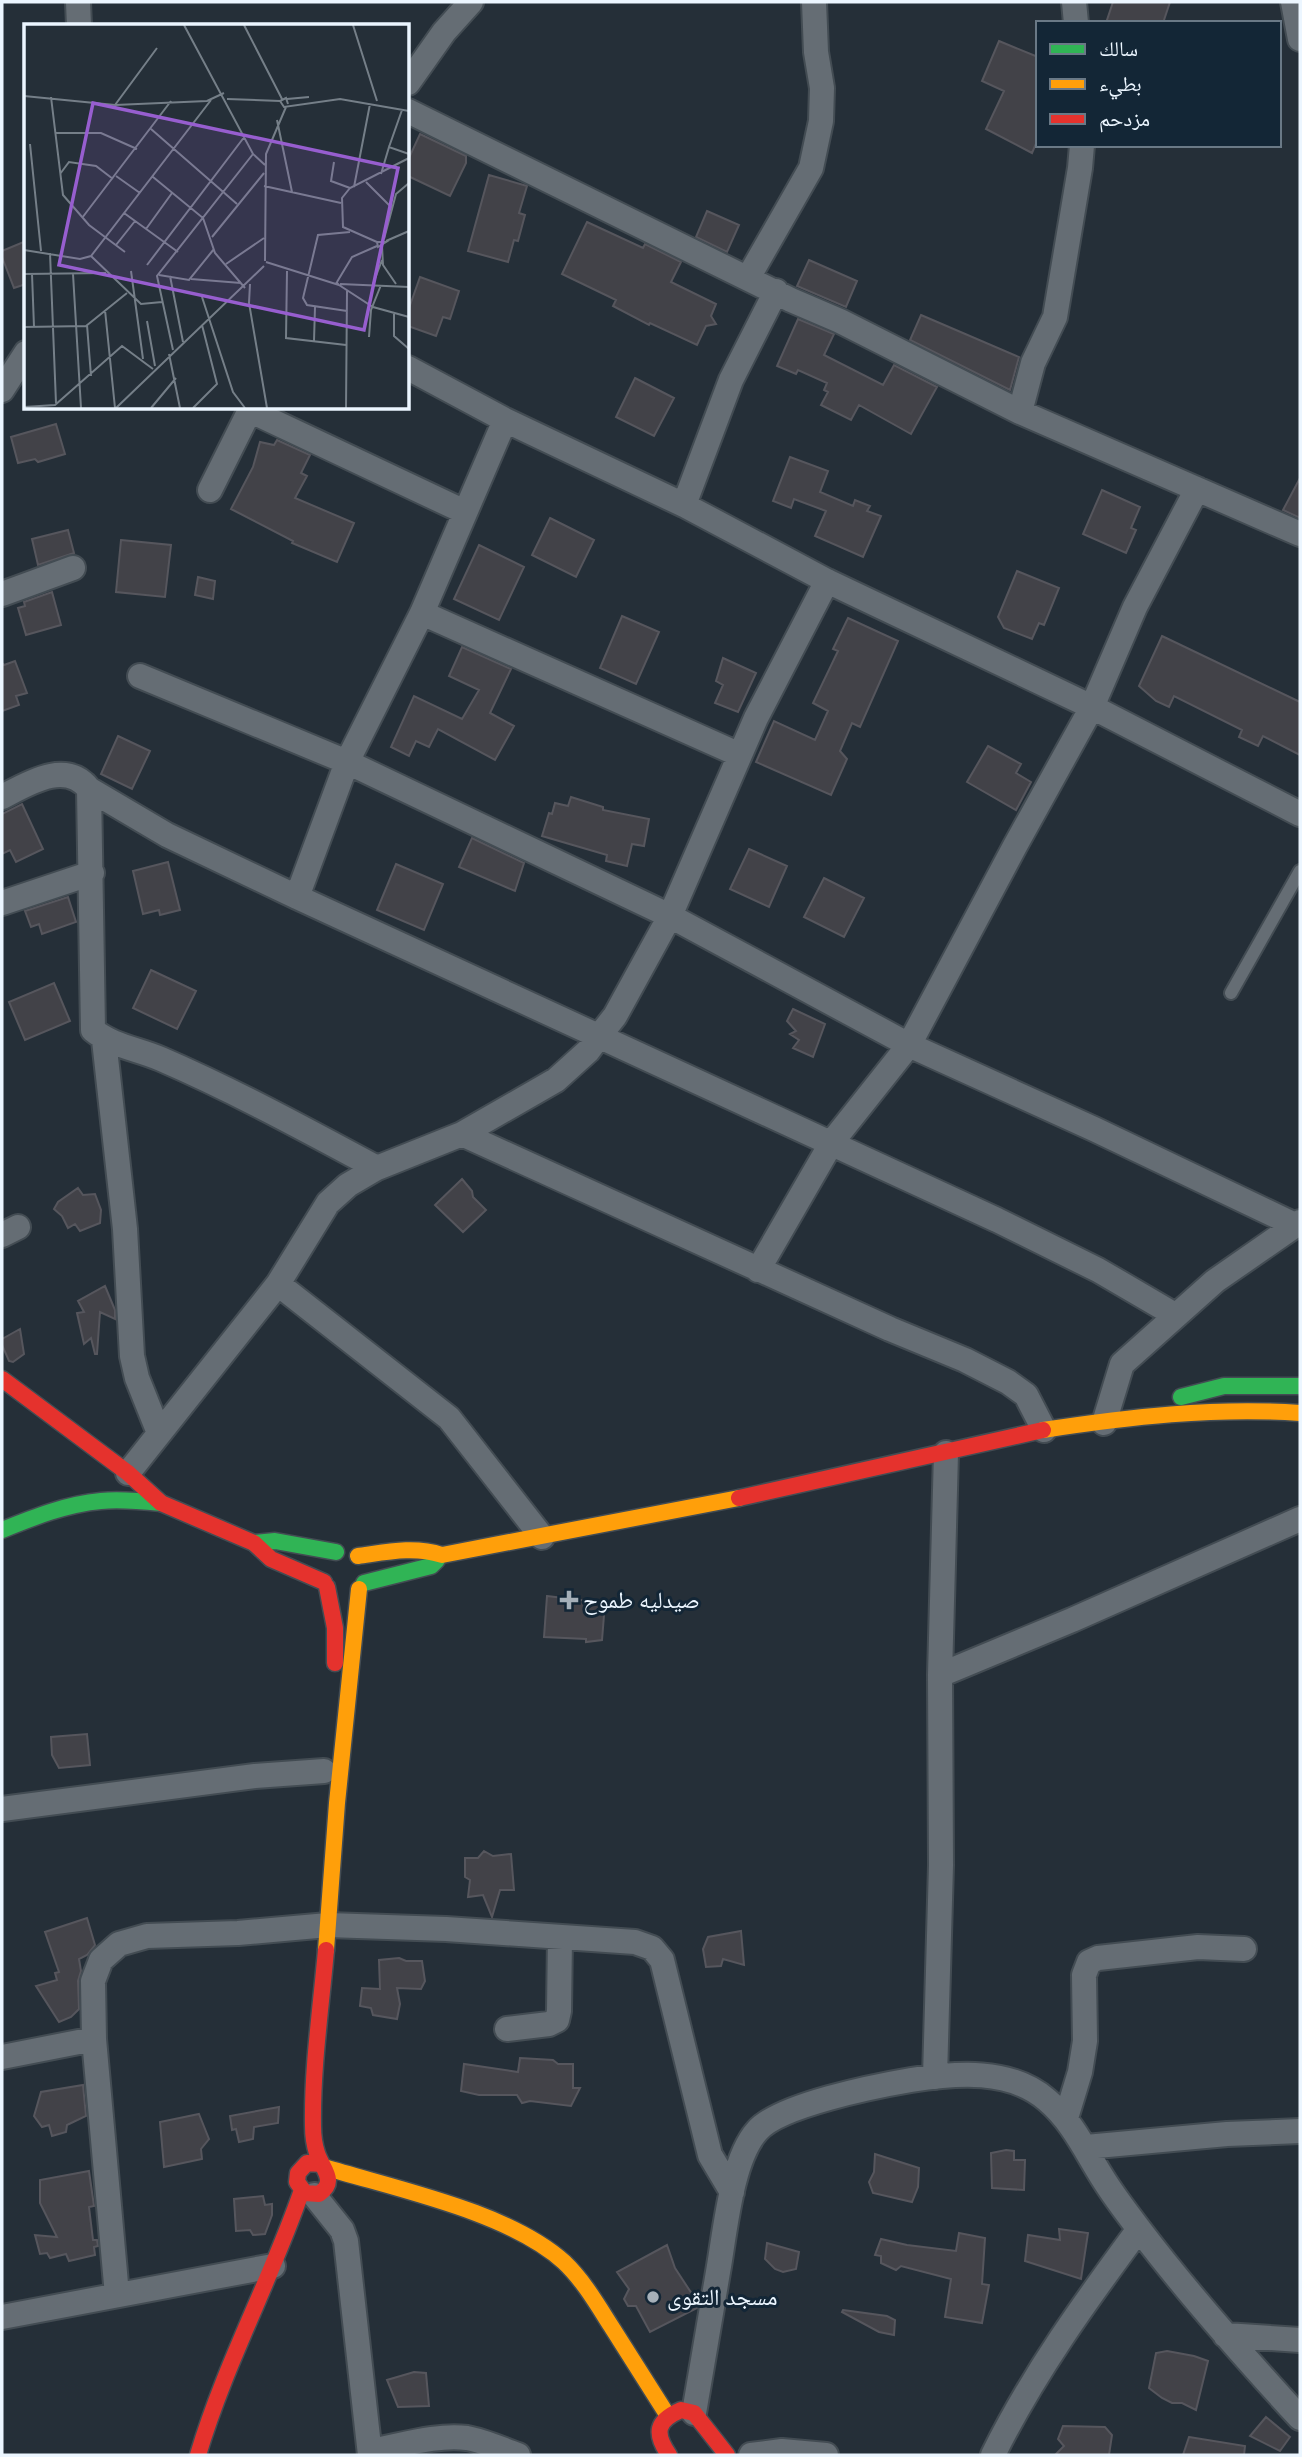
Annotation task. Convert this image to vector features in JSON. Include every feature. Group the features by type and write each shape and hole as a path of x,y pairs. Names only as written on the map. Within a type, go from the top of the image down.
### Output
{"street":[{"path":"78,2 79,24"},
{"path":"410,80 443,32 471,2"},
{"path":"748,278 811,168 821,121 822,99 816,52 814,2"},
{"path":"1074,2 1076,21"},
{"path":"1293,2 1300,39"},
{"path":"410,112 1020,412 1300,534"},
{"path":"1020,412 1033,363 1055,317 1082,147"},
{"path":"684,505 731,380 776,291"},
{"path":"5,375 24,355"},
{"path":"410,369 505,420 684,505 827,581 1092,707 1300,814"},
{"path":"210,490 250,410"},
{"path":"252,410 465,512"},
{"path":"297,897 347,762 422,613 505,420"},
{"path":"758,1270 832,1142 909,1045 1092,707 1135,607 1197,489"},
{"path":"2,594 73,568"},
{"path":"128,1473 278,1283 328,1203 348,1185 377,1168 462,1134 556,1080 588,1051 615,1016 670,916 756,718 827,581"},
{"path":"422,613 740,755"},
{"path":"140,676 347,762 670,916 909,1045 1298,1223"},
{"path":"2,797 34,781 58,774 71,776 167,835 475,980 832,1142 1098,1270 1175,1315"},
{"path":"89,789 93,1030 104,1040 161,1059 285,1118 377,1168"},
{"path":"2,903 92,873"},
{"path":"104,1040 125,1229 132,1356 137,1378 159,1433"},
{"path":"462,1134 758,1270 965,1360 1008,1382 1026,1395 1044,1430"},
{"path":"1104,1423 1122,1364 1215,1280 1298,1223"},
{"path":"278,1283 449,1418 542,1537"},
{"path":"2,1379 128,1473 161,1503 254,1543 271,1559 325,1585 339,1595 346,1596 362,1586 431,1566 442,1555"},
{"path":"1140,1417 1194,1391 1263,1384 1300,1386"},
{"path":"358,1556 405,1550 426,1550 442,1555 542,1537 705,1506 1044,1430 1140,1417 1259,1410 1300,1413"},
{"path":"935,2077 941,1865 940,1675 946,1453"},
{"path":"2,1531 69,1507 115,1500 161,1503"},
{"path":"940,1675 1300,1519"},
{"path":"198,2455 226,2371 291,2224 314,2191 328,2184 329,2175 315,2147 315,1926 337,1803 366,1569 358,1556 351,1552 275,1541 254,1543"},
{"path":"333,1674 335,1628 322,1575 325,1561 337,1552"},
{"path":"2,1809 255,1776 323,1777 319,1823"},
{"path":"117,2295 94,2039 93,1981 101,1960 119,1944 147,1936 238,1933 315,1926 446,1929 635,1942 652,1948 662,1960 710,2155 732,2192"},
{"path":"506,2029 550,2024 557,2020 560,1937"},
{"path":"1066,2118 1080,2072 1085,2041 1084,1975 1089,1962 1098,1958 1198,1947 1244,1949"},
{"path":"297,2108 307,1979"},
{"path":"2,2057 94,2039"},
{"path":"694,2413 732,2192 744,2153 757,2130 776,2116 795,2108 904,2082 979,2074 1026,2085 1066,2118 1139,2229 1225,2335 1300,2418"},
{"path":"1086,2147 1227,2134 1300,2131"},
{"path":"294,2153 314,2191"},
{"path":"518,2455 464,2438 440,2438 370,2453 346,2241 342,2230 300,2169 307,2163 368,2179 489,2219 516,2229 542,2244 566,2264 589,2292 668,2416"},
{"path":"402,2206 489,2219"},
{"path":"993,2455 1018,2405 1055,2346 1139,2229"},
{"path":"2,2318 273,2266"},
{"path":"1225,2335 1300,2340"},
{"path":"669,2455 658,2439 661,2423 681,2410 694,2413 727,2455"},
{"path":"751,2455 782,2451 827,2455"}],"lane":[{"path":"1231,993 1300,871"}],"building":[{"path":"1113,2 1170,2 1164,21 1107,21"},
{"path":"999,41 1036,56 1036,144 1032,153 986,129 1004,91 982,81"},
{"path":"420,134 466,156 466,163 450,196 410,177 410,156"},
{"path":"489,175 527,186 519,213 525,215 518,241 514,240 508,262 468,251"},
{"path":"707,211 739,225 727,252 696,237"},
{"path":"587,222 643,248 645,244 681,262 671,282 716,304 711,316 716,324 706,326 697,345 650,323 649,325 613,306 616,300 562,274"},
{"path":"24,242 24,285 14,288 2,251"},
{"path":"809,260 857,281 846,307 797,286"},
{"path":"420,277 459,291 450,319 443,317 436,336 410,327 410,305"},
{"path":"921,315 1019,357 1010,390 910,340"},
{"path":"798,319 834,334 824,355 883,385 894,365 937,387 911,434 859,405 851,420 821,405 828,392 824,390 827,383 798,370 796,374 777,366"},
{"path":"635,378 674,398 654,436 616,417"},
{"path":"56,424 65,454 38,462 35,459 18,463 11,437"},
{"path":"277,440 310,455 301,473 307,476 295,498 354,523 337,562 292,543 293,541 231,509 253,467 260,442 274,445"},
{"path":"790,457 828,471 820,492 853,506 855,500 870,506 867,511 881,516 863,557 815,536 826,511 794,499 791,508 773,501"},
{"path":"1300,478 1300,518 1283,510"},
{"path":"1102,490 1140,507 1131,528 1136,530 1126,553 1083,534"},
{"path":"550,518 594,540 576,577 532,555"},
{"path":"68,530 74,553 38,565 32,539"},
{"path":"121,540 171,545 165,597 116,592"},
{"path":"479,545 524,567 499,620 454,599"},
{"path":"1017,571 1059,588 1044,625 1039,623 1032,639 1004,628 998,617"},
{"path":"198,577 215,581 213,599 195,595"},
{"path":"52,592 61,625 26,635 18,608 25,606 24,602"},
{"path":"622,616 659,632 636,684 600,668"},
{"path":"848,618 898,641 860,727 852,723 840,751 847,759 831,795 756,762 774,721 815,740 828,711 813,703 838,651 833,649"},
{"path":"1162,636 1300,702 1300,755 1263,736 1258,746 1239,737 1242,730 1174,696 1169,707 1156,701 1139,686"},
{"path":"462,647 511,669 490,713 514,726 495,760 438,729 429,747 416,741 409,756 391,747 414,696 462,719 479,690 449,676"},
{"path":"723,658 756,673 738,712 715,703 723,685 716,681"},
{"path":"15,661 27,693 16,696 19,705 2,711 2,663 4,665"},
{"path":"118,736 150,751 132,789 101,774"},
{"path":"988,746 1021,764 1016,773 1031,782 1016,810 967,782"},
{"path":"571,797 603,807 603,810 649,819 644,846 632,844 627,866 606,861 607,855 542,836 555,803 568,806"},
{"path":"22,804 43,849 16,862 10,850 2,854 2,814"},
{"path":"472,838 524,863 515,891 459,867"},
{"path":"749,849 787,866 769,907 730,889"},
{"path":"168,862 180,910 160,915 159,910 143,914 133,871"},
{"path":"396,864 443,884 424,930 377,910"},
{"path":"824,878 864,898 844,937 804,917"},
{"path":"68,897 76,922 42,934 39,924 31,927 25,911"},
{"path":"151,970 196,991 177,1029 133,1008"},
{"path":"54,983 70,1021 25,1040 9,1002"},
{"path":"793,1009 825,1024 813,1057 793,1048 799,1040 790,1034 796,1031 787,1021"},
{"path":"462,1179 472,1191 473,1197 486,1210 463,1232 435,1205"},
{"path":"78,1188 83,1195 95,1194 101,1210 100,1223 80,1231 75,1224 68,1228 62,1216 54,1209 58,1202"},
{"path":"105,1286 115,1310 115,1319 100,1312 95,1354 91,1338 84,1344 77,1313 84,1312 78,1301"},
{"path":"20,1329 24,1354 13,1362 9,1361 2,1339"},
{"path":"547,1596 605,1603 602,1640 586,1642 586,1639 544,1637"},
{"path":"87,1734 90,1765 59,1768 52,1755 51,1737"},
{"path":"484,1851 493,1856 511,1854 514,1890 500,1890 492,1917 483,1895 468,1897 470,1880 465,1877 465,1858 478,1858"},
{"path":"87,1918 95,1945 87,1955 79,1959 79,2009 71,2017 59,2022 36,1986 57,1980 55,1973 59,1972 45,1932"},
{"path":"741,1931 744,1965 723,1959 721,1966 706,1967 703,1949 708,1937"},
{"path":"399,1958 422,1961 425,1981 421,1989 397,1988 400,2004 397,2019 373,2015 371,2008 360,2006 362,1988 380,1989 379,1960"},
{"path":"520,2058 573,2064 573,2088 580,2088 571,2106 530,2101 522,2103 517,2095 479,2095 461,2091 464,2064 518,2072"},
{"path":"83,2085 86,2116 67,2125 66,2132 52,2136 49,2125 42,2127 34,2116 41,2092"},
{"path":"279,2107 278,2123 254,2127 253,2139 239,2142 236,2129 232,2130 230,2116"},
{"path":"199,2114 209,2139 201,2149 202,2159 164,2167 160,2122"},
{"path":"1014,2151 1014,2160 1025,2160 1024,2190 992,2188 991,2153"},
{"path":"875,2154 919,2168 918,2187 912,2202 873,2193 869,2182 874,2172"},
{"path":"89,2171 94,2206 89,2207 93,2240 97,2240 98,2246 94,2247 95,2255 69,2261 66,2254 50,2258 47,2253 40,2254 35,2235 57,2237 40,2203 40,2180"},
{"path":"263,2196 265,2205 272,2204 272,2215 265,2234 253,2235 250,2230 236,2231 234,2199"},
{"path":"1059,2229 1088,2233 1081,2279 1025,2261 1028,2235 1060,2240"},
{"path":"959,2233 985,2238 982,2284 989,2285 982,2323 945,2317 951,2279 901,2266 896,2270 881,2263 881,2256 875,2255 881,2239 956,2251"},
{"path":"767,2243 799,2252 796,2269 783,2272 775,2269 765,2259"},
{"path":"667,2245 675,2268 692,2294 697,2308 650,2332 636,2306 628,2306 624,2299 629,2289 617,2272"},
{"path":"842,2312 887,2316 895,2320 894,2335 879,2332"},
{"path":"1167,2351 1208,2361 1196,2410 1182,2403 1172,2403 1149,2388 1156,2353"},
{"path":"414,2372 426,2373 429,2406 398,2407 387,2380"},
{"path":"1266,2417 1290,2437 1280,2451 1250,2436"},
{"path":"1063,2426 1105,2427 1112,2435 1109,2455 1055,2455 1064,2446 1058,2439"},
{"path":"1189,2437 1245,2446 1244,2455 1183,2455"}],"traffic: fast":[{"path":"1181,1397 1224,1386 1300,1386"},
{"path":"2,1530 76,1505 108,1500 161,1503"},
{"path":"254,1543 275,1541 336,1552"},
{"path":"364,1583 431,1566 437,1560"}],"traffic: slow":[{"path":"1043,1430 1171,1414 1236,1411 1300,1413"},
{"path":"358,1556 411,1550 442,1555 739,1498"},
{"path":"326,1950 337,1803 359,1589"},
{"path":"324,2167 450,2204 513,2229 541,2244 564,2262 584,2284 668,2416"}],"traffic: jam":[{"path":"2,1379 128,1473 161,1503 254,1543 271,1559 324,1582"},
{"path":"739,1498 1043,1430"},
{"path":"327,1587 335,1628 335,1663"},
{"path":"321,2164 307,2163 298,2173 297,2182 305,2193 319,2194 325,2189 328,2180 316,2150 313,2126 315,2060 326,1950"},
{"path":"198,2455 221,2388 302,2190"},
{"path":"669,2455 661,2440 660,2428 666,2419 681,2410 694,2413 727,2455"}],"place":[{"name":"صيدليه طموح","path":"569,1600"},
{"name":"مسجد التقوى","path":"653,2297"}]}
